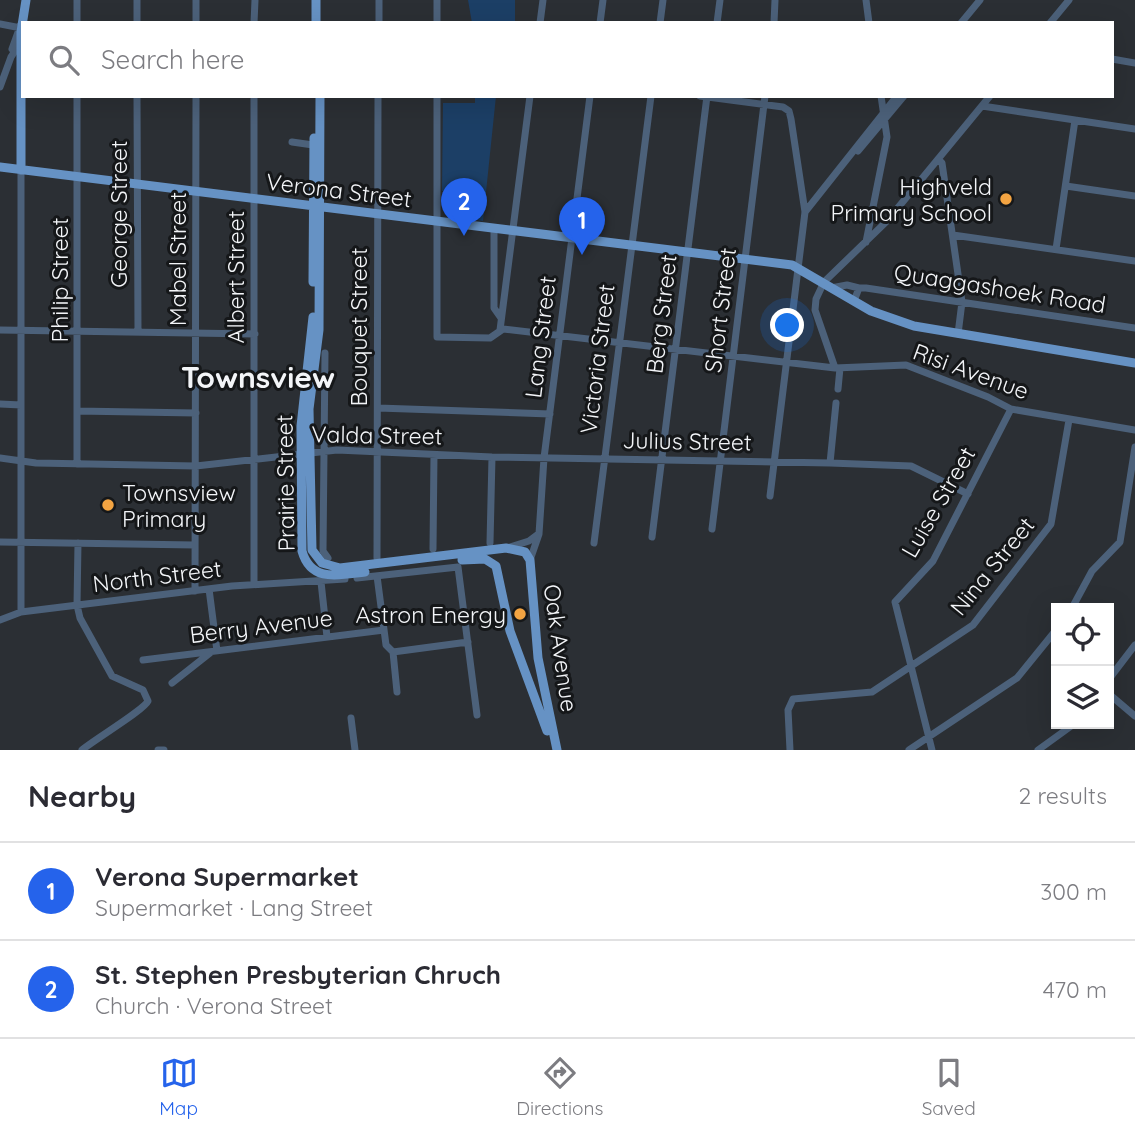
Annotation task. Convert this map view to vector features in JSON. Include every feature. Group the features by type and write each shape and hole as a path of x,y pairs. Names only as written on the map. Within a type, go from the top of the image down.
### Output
{"main road":[{"path":"22,21 26,0"},
{"path":"318,0 318,21"},
{"path":"21,25 21,170"},
{"name":"Prairie Street","path":"318,98 313,145 319,330 305,452 302,551 306,563 315,572 330,576 480,558 496,566 501,589"},
{"name":"Prairie Street","path":"315,206 318,98"},
{"name":"Verona Street","path":"0,167 799,267"},
{"path":"799,267 854,302 894,320 958,334 1135,363"},
{"path":"1080,354 1135,357"},
{"name":"Prairie Street","path":"305,452 310,544 314,555 326,566 355,567 504,549 528,556"},
{"path":"501,589 504,549"},
{"name":"Oak Avenue","path":"528,556 538,657 557,750"},
{"name":"Oak Avenue","path":"501,589 510,631 538,700 551,750"}],"street":[{"path":"77,0 77,21"},
{"path":"137,0 137,21"},
{"path":"195,0 196,21"},
{"path":"254,21 255,0"},
{"path":"379,0 379,21"},
{"path":"437,0 437,21"},
{"path":"540,21 543,0"},
{"path":"600,21 603,0"},
{"path":"660,21 663,0"},
{"path":"717,21 720,0"},
{"path":"774,21 775,0"},
{"path":"866,0 869,21"},
{"path":"963,21 980,0"},
{"path":"1052,21 1069,0"},
{"path":"0,24 21,25 0,86"},
{"path":"11,57 21,42"},
{"path":"1114,60 1135,63"},
{"name":"Philip Street","path":"77,464 78,98"},
{"name":"George Street","path":"137,98 138,332"},
{"name":"Mabel Street","path":"195,590 196,98"},
{"name":"Albert Street","path":"254,98 254,584"},
{"name":"Bouquet Street","path":"377,558 378,98"},
{"path":"436,221 437,98"},
{"path":"502,329 501,318 530,98"},
{"name":"Lang Street","path":"528,556 540,530 544,458 590,98"},
{"name":"Victoria Street","path":"594,543 651,98"},
{"name":"Berg Street","path":"652,537 707,98"},
{"path":"726,98 764,100 787,108 806,212 770,496"},
{"path":"866,243 883,154 880,98"},
{"path":"838,389 837,368 815,310 816,299 881,227 988,98"},
{"path":"806,212 898,99"},
{"name":"Short Street","path":"712,529 764,100"},
{"path":"982,106 1135,129"},
{"path":"854,153 871,138 883,118"},
{"path":"1056,249 1075,120"},
{"path":"871,138 884,142"},
{"path":"292,142 313,145"},
{"path":"938,159 942,163 962,302 958,334"},
{"path":"21,170 21,612"},
{"path":"1066,186 1135,196"},
{"path":"871,219 881,227"},
{"name":"Risi Avenue","path":"436,221 436,337 488,338 502,329 837,368 906,365 989,397 1011,409 1135,430"},
{"path":"494,228 494,309 501,318"},
{"path":"953,235 1135,261"},
{"name":"Quaggashoek Road","path":"828,285 847,285 1135,328"},
{"name":"Quaggashoek Road","path":"854,302 859,288"},
{"path":"0,330 255,334"},
{"path":"325,354 323,551 328,558"},
{"path":"830,463 836,403"},
{"path":"0,404 21,405"},
{"path":"378,408 550,414"},
{"name":"Luise Street","path":"911,667 896,610 897,598 933,561 1011,409"},
{"path":"77,411 196,413"},
{"name":"Nina Street","path":"790,750 788,710 793,699 869,693 973,625 1046,533 1055,515 1069,420"},
{"path":"1075,603 1092,571 1117,547 1131,496 1135,446"},
{"name":"Valda Street","path":"0,458 77,464 195,466 324,450 544,458"},
{"path":"433,549 434,455"},
{"path":"491,543 492,457"},
{"name":"Julius Street","path":"544,458 911,466 968,494"},
{"path":"504,549 533,539 540,530"},
{"path":"0,542 195,545"},
{"path":"78,543 77,605 110,674 141,689 148,696 146,706 142,710 113,726 83,750"},
{"path":"357,578 457,566 477,715"},
{"path":"377,576 387,647 393,652 397,692"},
{"name":"North Street","path":"0,620 21,612 195,590 345,579"},
{"path":"321,582 327,637"},
{"path":"172,683 214,652 209,589"},
{"name":"Berry Avenue","path":"143,660 384,630"},
{"path":"909,750 1017,678 1051,636"},
{"path":"393,652 468,642"},
{"path":"1114,672 1135,645"},
{"path":"911,667 932,750"},
{"path":"1114,698 1135,716"},
{"path":"351,718 355,750"},
{"path":"1038,750 1067,729"},
{"path":"158,750 164,750"}],"shaded area":[{"path":"468,0 515,0 515,21 472,21"},
{"path":"475,98 496,98 483,221 464,218 466,192 442,191 443,103 475,103"}],"place":[{"name":"Highveld Primary School","path":"1006,199"},
{"name":"St. Stephen Presbyterian Chruch","path":"464,236"},
{"name":"Verona Supermarket","path":"582,255"},
{"name":"Townsview Primary","path":"108,505"},
{"name":"Astron Energy","path":"520,614"}],"district":[{"name":"Townsview","path":"258,377"}]}
